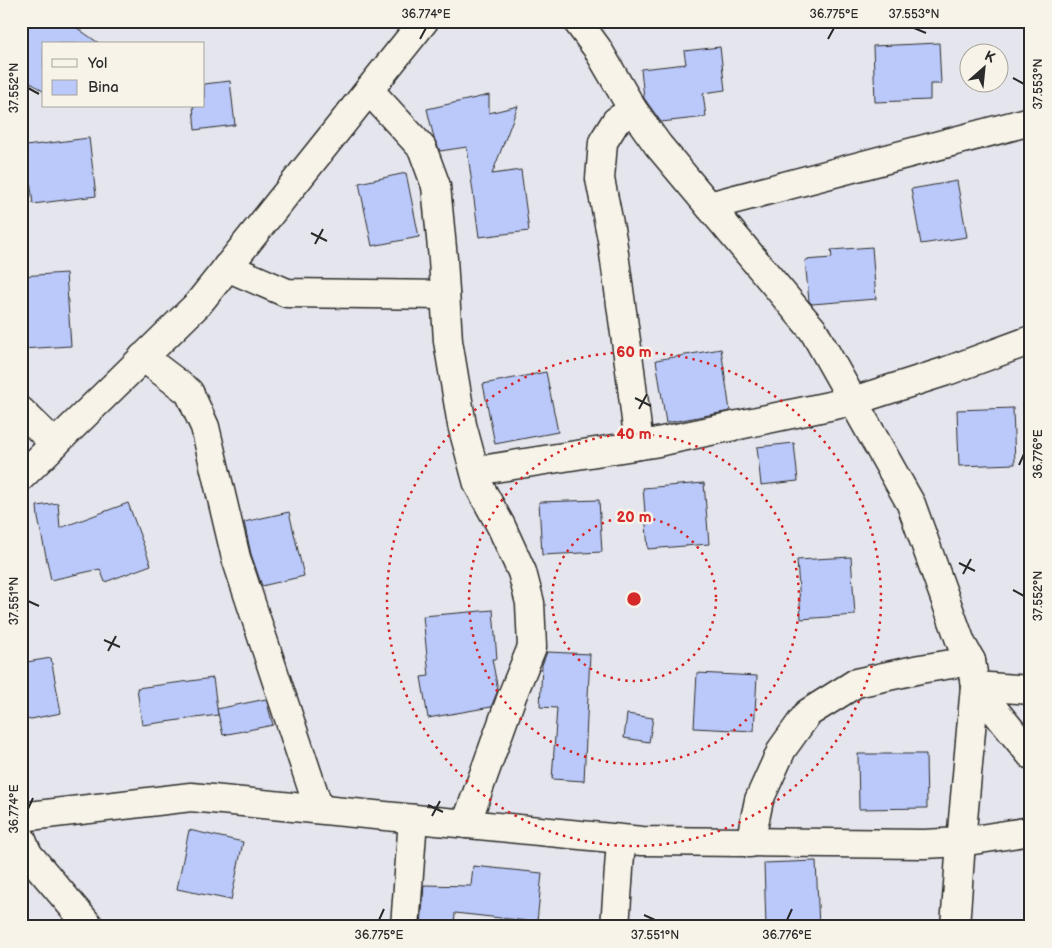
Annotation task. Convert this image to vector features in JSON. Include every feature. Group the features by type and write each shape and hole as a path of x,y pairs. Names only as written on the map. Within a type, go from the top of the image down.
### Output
{"street":[{"path":"21,477 198,304 424,21"},
{"path":"577,21 597,48 632,110 658,145 813,330 911,504 973,673 1031,755"},
{"path":"370,90 422,148 436,186 448,341 462,425 478,484 522,572 530,603 532,646 466,824"},
{"path":"632,110 616,121 603,142 600,178 612,239 639,445"},
{"path":"709,206 1031,121"},
{"path":"227,267 287,293 445,295"},
{"path":"475,471 639,445 853,401 947,371 1031,340"},
{"path":"143,357 189,392 205,427 236,558 319,810"},
{"path":"21,411 55,444"},
{"path":"750,843 759,800 782,749 808,713 856,683 920,668 973,673 1031,690"},
{"path":"955,927 973,673"},
{"path":"21,817 191,798 642,841 924,844 961,842 1031,831"},
{"path":"405,927 414,819"},
{"path":"21,838 28,854 90,927"},
{"path":"615,927 620,840"}],"building":[{"path":"32,21 67,21 97,42 42,42 42,91 21,76 21,36"},
{"path":"939,43 941,84 930,84 930,100 875,102 873,46"},
{"path":"720,47 725,90 703,93 706,117 661,122 644,98 641,69 686,64 684,51"},
{"path":"230,81 235,125 195,130 193,108 205,108 205,84"},
{"path":"489,95 489,113 518,106 492,174 521,170 529,231 479,237 467,147 440,151 434,138 427,109"},
{"path":"89,138 96,196 33,204 26,146"},
{"path":"406,173 419,237 372,246 359,183"},
{"path":"957,181 967,237 921,244 911,189"},
{"path":"872,247 876,299 812,304 809,301 805,260 832,258 831,250"},
{"path":"66,273 71,346 21,349 21,276"},
{"path":"721,349 730,411 666,423 656,360"},
{"path":"546,372 558,432 495,444 483,384"},
{"path":"1013,408 1015,464 959,466 957,410"},
{"path":"794,443 798,481 761,485 757,447"},
{"path":"704,483 709,544 648,549 643,488"},
{"path":"599,500 602,552 542,555 539,502"},
{"path":"58,503 60,528 128,503 151,565 105,582 100,569 51,580 37,506"},
{"path":"289,512 304,576 262,586 251,554 244,522"},
{"path":"851,557 855,615 801,619 797,560"},
{"path":"493,610 497,659 492,659 498,690 491,707 428,718 421,677 429,676 423,616"},
{"path":"547,652 590,654 584,781 552,779 557,708 540,707 542,665"},
{"path":"51,658 61,713 21,721 21,663"},
{"path":"697,673 757,676 754,731 694,728"},
{"path":"213,678 218,715 142,725 137,688"},
{"path":"266,699 273,725 223,735 217,709"},
{"path":"627,714 653,718 649,742 624,738"},
{"path":"858,754 926,754 927,808 859,809"},
{"path":"189,830 243,842 231,900 177,889"},
{"path":"816,861 819,927 766,927 764,863"},
{"path":"473,866 542,873 537,922 455,913 454,927 421,927 424,885 471,886"}]}
